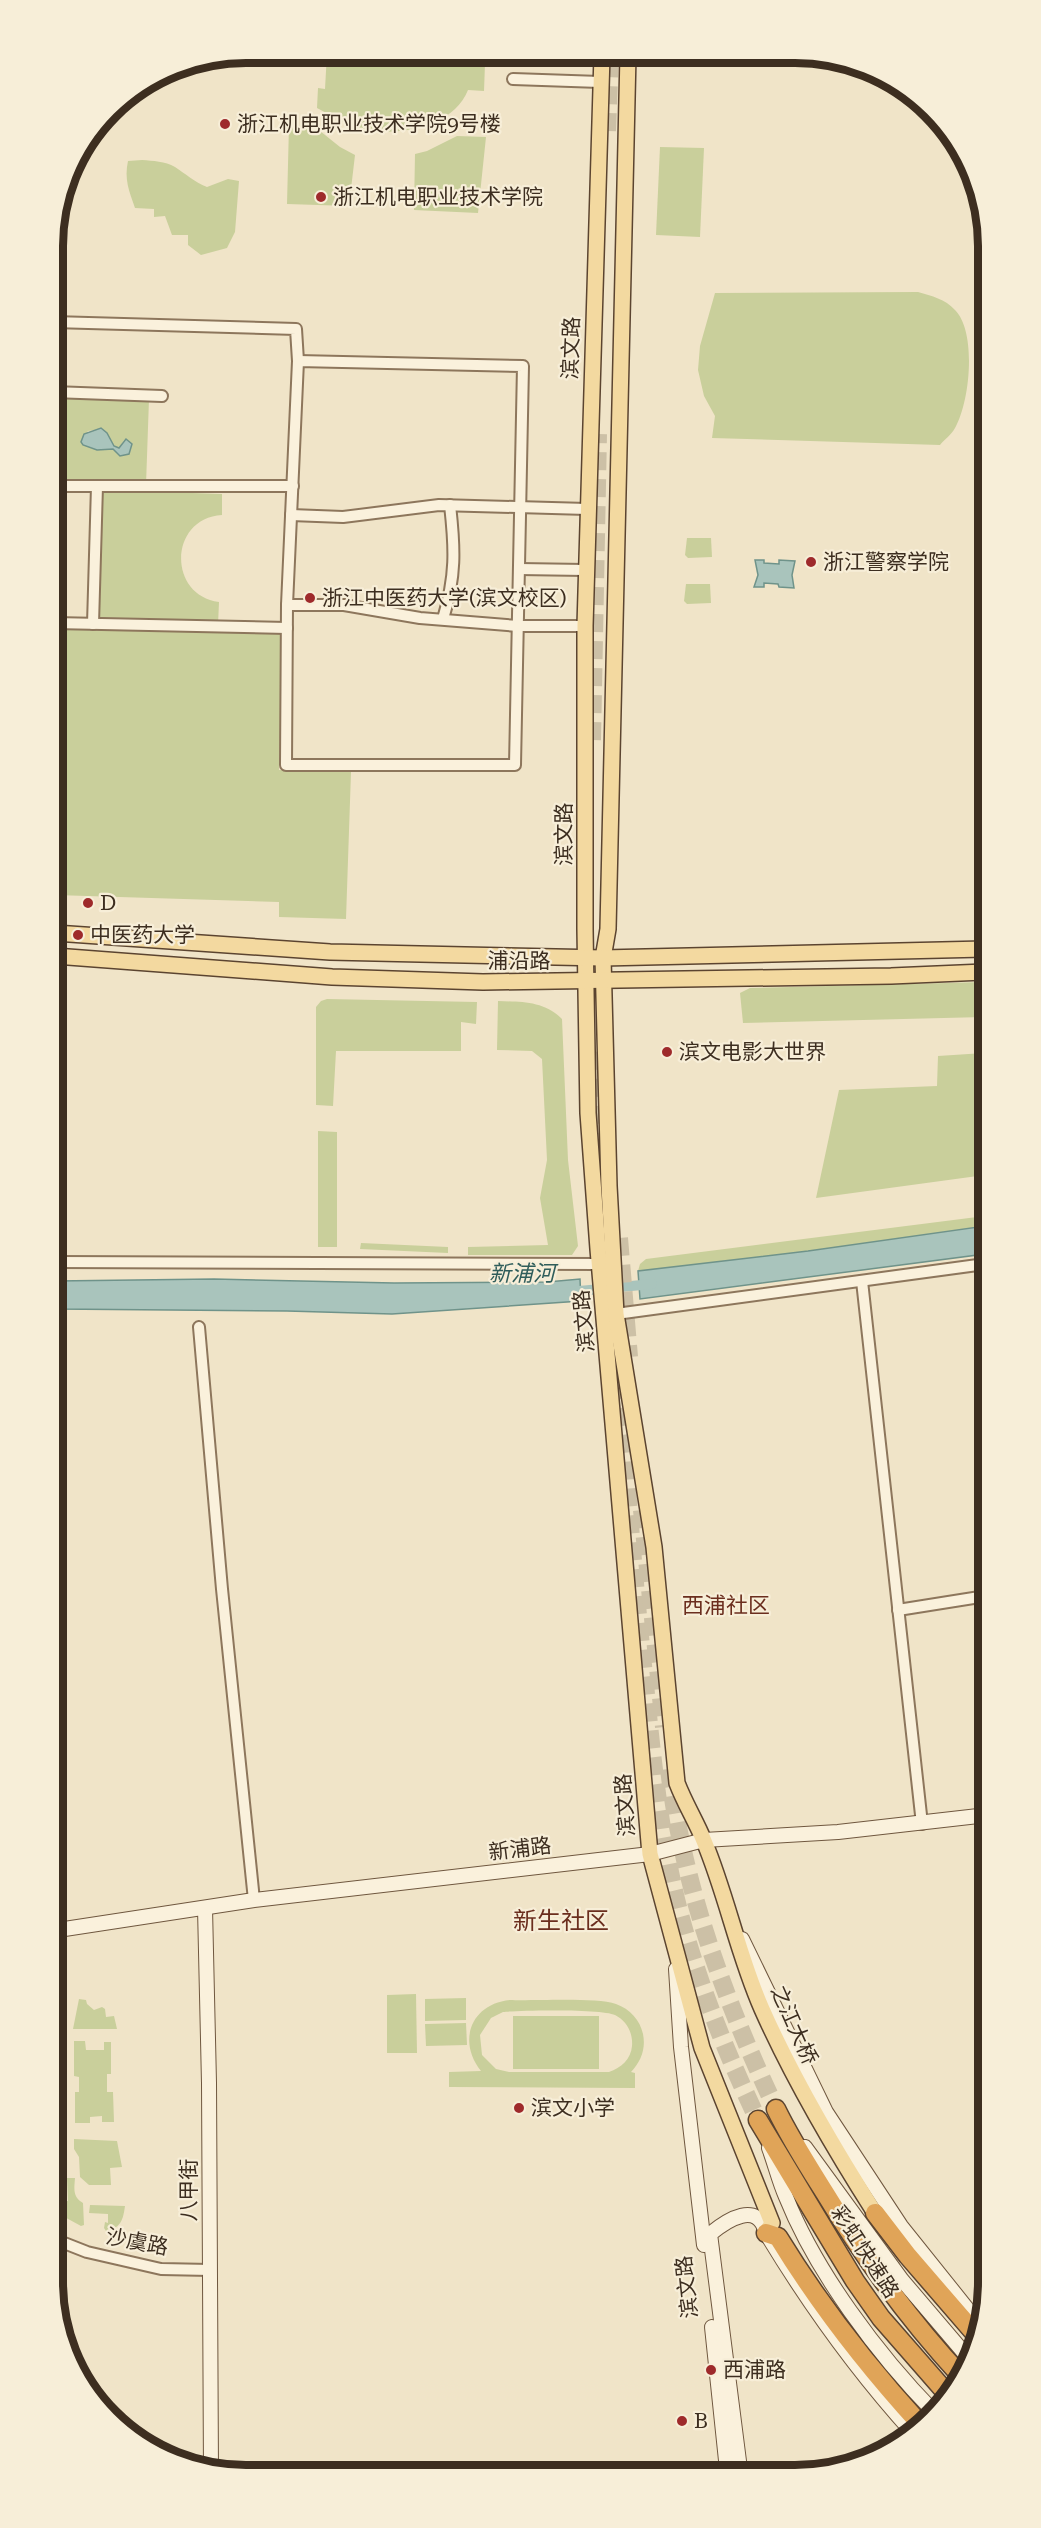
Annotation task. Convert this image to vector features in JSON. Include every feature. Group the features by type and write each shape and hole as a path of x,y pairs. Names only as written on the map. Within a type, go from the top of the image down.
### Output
{"highway":[{"name":"彩虹快速路","path":"776,2109 814,2176 874,2270 903,2309 955,2369"},
{"name":"彩虹快速路","path":"761,2126 855,2281 881,2318 943,2389"},
{"path":"875,2213 908,2256 971,2329"},
{"path":"766,2234 778,2237 792,2260 876,2375 915,2419"}],"main road":[{"name":"滨文路","path":"601,63 585,570 588,1113 610,1314 650,1854 677,1973 681,2047 727,2465"},
{"name":"滨文路","path":"604,1257 603,958 608,929 628,63"},
{"name":"浦沿路","path":"63,934 330,952 603,958"},
{"path":"603,958 978,949"},
{"name":"浦沿路","path":"63,957 332,976 483,982 891,976 978,972"},
{"name":"滨文路","path":"610,1314 654,1547 677,1783 685,1805 704,1840"},
{"name":"新浦路","path":"63,1929 254,1900 650,1854 704,1840 922,1824 978,1816"},
{"name":"之江大桥","path":"704,1840 761,2007 797,2084 827,2138 875,2213"},
{"path":"725,1903 826,2112 901,2226 974,2317"},
{"name":"八甲街","path":"205,1908 209,2083 211,2461"},
{"path":"666,1917 702,2049 771,2223 766,2234"},
{"path":"776,2109 902,2280 964,2352"},
{"path":"761,2126 786,2198 817,2259 880,2351 928,2406"},
{"path":"739,2465 710,2234 725,2222 747,2214 760,2220 764,2225 766,2234 804,2297 878,2394 907,2426"}],"street":[{"path":"513,79 600,82"},
{"path":"63,322 296,329 298,361 287,604 286,765 515,765 523,366 298,361"},
{"path":"63,392 162,396"},
{"path":"63,486 293,486"},
{"path":"93,624 97,486"},
{"path":"291,515 343,517 450,505 587,509"},
{"path":"443,619 451,593 455,561 450,505"},
{"path":"519,569 585,570"},
{"path":"287,604 344,604 420,618 518,626 585,626"},
{"path":"63,623 287,628"},
{"path":"63,1262 604,1257"},
{"path":"610,1314 978,1265"},
{"path":"862,1281 922,1824"},
{"path":"199,1327 222,1588 254,1900"},
{"path":"898,1610 978,1597"},
{"name":"沙虞路","path":"63,2243 87,2252 161,2269 210,2270"}],"green space":[{"path":"326,63 485,64 484,91 468,90 451,112 426,126 411,129 381,131 361,129 348,124 317,108 318,88 325,89"},
{"path":"289,125 315,127 340,147 355,155 349,206 287,204"},
{"path":"457,136 486,137 478,213 414,210 415,154 427,151"},
{"path":"660,147 704,148 700,237 656,235"},
{"path":"142,160 171,165 207,187 228,179 239,181 235,232 227,248 201,255 188,245 188,235 172,235 165,216 154,217 154,209 135,208 128,185 127,167 128,161"},
{"path":"918,292 938,298 955,310 962,320 969,350 967,385 960,416 955,428 940,445 712,438 715,416 704,396 698,370 700,346 715,293"},
{"path":"63,396 149,399 146,485 63,482","holes":["96,430 119,448 124,440 120,456 113,449 92,448 81,441 88,431"]},
{"path":"103,490 222,494 222,515 205,519 192,529 184,542 181,557 183,572 190,586 202,596 219,602 218,625 99,621"},
{"path":"687,538 711,538 712,557 688,558 685,555"},
{"path":"686,584 710,584 711,603 687,604 684,601"},
{"path":"63,626 283,633 279,770 351,772 346,919 279,917 279,902 63,895"},
{"path":"978,982 978,1017 743,1023 740,993 750,988"},
{"path":"327,999 477,1002 476,1024 461,1022 461,1051 336,1051 333,1106 316,1105 316,1007 321,1001"},
{"path":"498,1001 524,1002 540,1006 562,1019 568,1160 578,1246 572,1255 468,1255 468,1247 548,1245 540,1198 547,1160 542,1059 532,1051 497,1050"},
{"path":"978,1053 978,1176 816,1198 839,1090 937,1086 938,1056"},
{"path":"318,1131 337,1132 337,1247 318,1247"},
{"path":"978,1217 978,1227 808,1251 638,1271 640,1264 646,1259"},
{"path":"361,1243 448,1247 448,1253 360,1249"},
{"path":"416,1994 417,2053 387,2053 387,1995"},
{"path":"466,1998 466,2020 425,2021 425,1999"},
{"path":"79,1999 86,2000 94,2010 102,2007 105,2009 106,2017 114,2016 117,2029 73,2029"},
{"path":"510,2000 595,2001 616,2004 626,2009 639,2024 644,2039 642,2054 638,2064 631,2072 635,2073 635,2088 449,2087 449,2072 481,2071 474,2060 469,2036 477,2016 497,2003","holes":["543,2010 615,2015 623,2021 630,2032 632,2041 630,2055 618,2068 609,2072 509,2072 496,2069 482,2055 480,2035 491,2018 503,2012"]},
{"path":"513,2016 599,2016 599,2069 513,2069"},
{"path":"466,2023 467,2045 426,2046 425,2024"},
{"path":"74,2041 85,2041 86,2050 104,2050 104,2042 111,2042 111,2074 107,2074 107,2092 113,2092 114,2122 102,2122 102,2116 90,2117 90,2123 75,2123 75,2092 79,2092 79,2077 74,2076"},
{"path":"74,2139 117,2141 122,2167 110,2168 111,2185 89,2185 80,2177 79,2157 74,2149"},
{"path":"67,2178 75,2178 75,2193 83,2203 84,2225 81,2226 63,2216 63,2202 68,2201"},
{"path":"90,2205 125,2206 120,2223 115,2228 106,2231 104,2228 105,2222 108,2223 108,2214 89,2213"}],"water":[{"path":"101,428 107,433 114,446 119,448 126,439 132,444 129,454 120,456 113,449 97,450 83,445 81,442 84,434"},
{"path":"755,560 779,564 779,560 795,561 792,575 794,588 764,583 764,587 754,587 758,575"},
{"path":"978,1227 978,1255 640,1299 638,1271 808,1251"},
{"path":"214,1279 394,1283 547,1282 580,1279 581,1301 392,1314 63,1309 63,1281"}],"waterway":[{"name":"新浦河","path":"569,1292 652,1284"}],"tunnel":[{"path":"607,131 610,63"},
{"path":"592,740 598,434"},
{"path":"593,1052 602,1168"},
{"path":"619,1238 629,1357"},
{"path":"617,1354 641,1643 653,1765 665,1846 676,1899 701,1984 722,2039 758,2120"},
{"path":"642,1510 664,1727"},
{"path":"669,1769 684,1857 709,1943 723,1985 776,2109"}],"place":[{"name":"浙江机电职业技术学院9号楼","path":"225,124"},
{"name":"浙江机电职业技术学院","path":"321,197"},
{"name":"浙江警察学院","path":"811,562"},
{"name":"浙江中医药大学(滨文校区)","path":"310,598"},
{"name":"D","path":"88,903"},
{"name":"中医药大学","path":"78,935"},
{"name":"滨文电影大世界","path":"667,1052"},
{"name":"滨文小学","path":"519,2108"},
{"name":"西浦路","path":"711,2370"},
{"name":"B","path":"682,2421"}],"district":[{"name":"西浦社区","path":"726,1605"},
{"name":"新生社区","path":"561,1921"}]}
